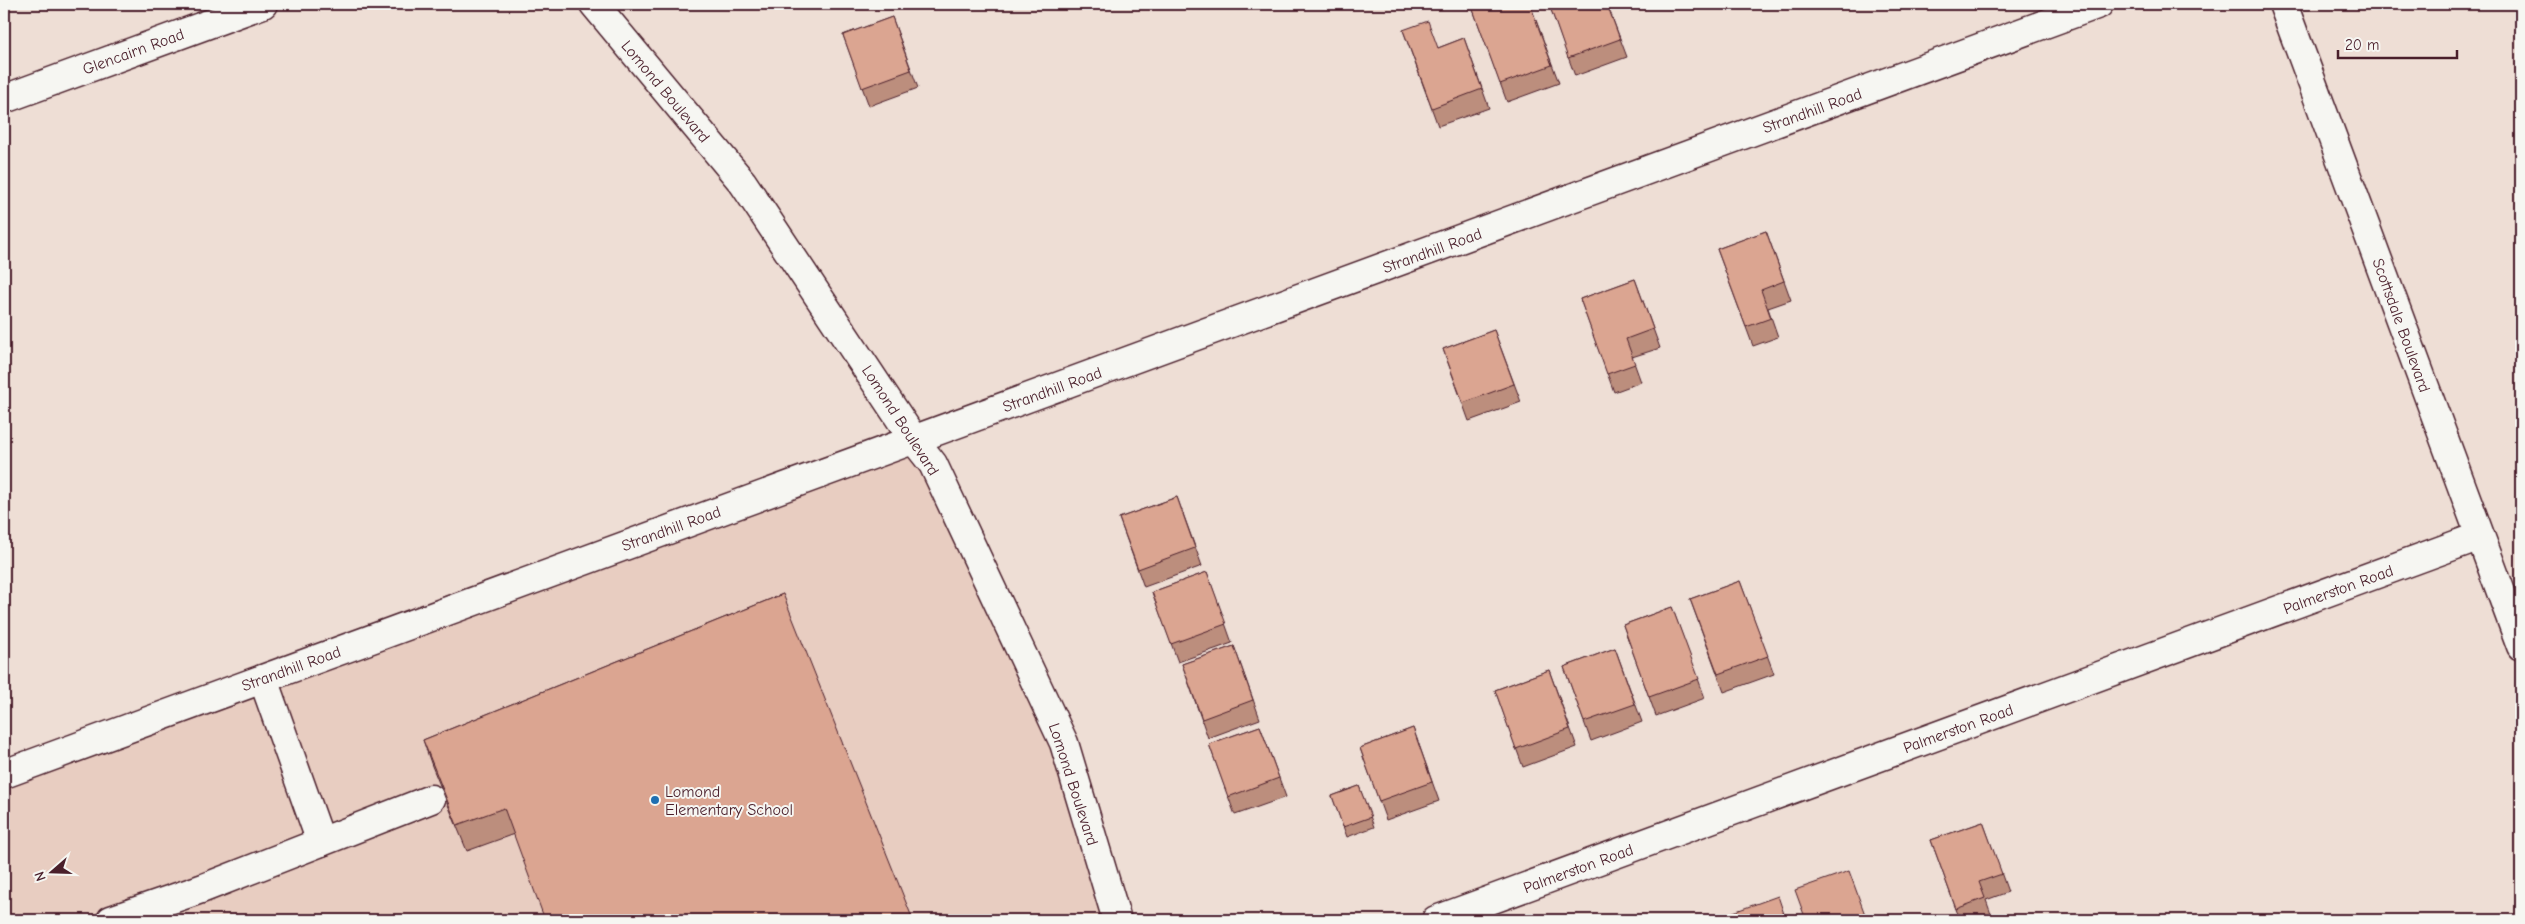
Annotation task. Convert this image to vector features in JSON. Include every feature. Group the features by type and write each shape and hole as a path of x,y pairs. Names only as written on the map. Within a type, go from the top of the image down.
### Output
{"street":[{"name":"Glencairn Road","path":"4,99 263,4"},
{"name":"Lomond Boulevard","path":"594,4 743,183 914,440 933,464 1064,743 1117,920"},
{"name":"Strandhill Road","path":"4,774 2100,4"},
{"name":"Scottsdale Boulevard","path":"2283,4 2521,646"},
{"name":"Palmerston Road","path":"1436,920 2480,536"},
{"path":"263,679 321,842"},
{"path":"111,920 201,889 431,800"}],"shaded area":[{"path":"914,440 1064,743 1117,920 4,920 4,774"}],"building":[{"path":"1471,4 1530,4 1552,65 1500,84"},
{"path":"1549,4 1607,4 1620,39 1568,58"},
{"path":"892,17 911,70 862,88 843,35"},
{"path":"1428,21 1438,48 1464,38 1482,89 1432,108 1403,30"},
{"path":"1766,231 1784,281 1761,290 1771,318 1746,327 1717,249"},
{"path":"1635,279 1653,329 1626,339 1635,364 1607,374 1580,299"},
{"path":"1494,330 1514,384 1463,403 1443,349"},
{"path":"1177,497 1195,548 1138,569 1119,518"},
{"path":"1207,572 1226,624 1171,644 1152,592"},
{"path":"1740,581 1768,656 1718,674 1690,599"},
{"name":"Lomond Elementary School","path":"783,594 913,920 545,920 504,808 457,825 423,740"},
{"path":"1672,607 1699,679 1649,697 1623,625"},
{"path":"1234,646 1253,700 1202,719 1182,664"},
{"path":"1615,648 1635,704 1584,722 1564,667"},
{"path":"1549,670 1570,729 1516,749 1495,690"},
{"path":"1260,726 1279,778 1228,797 1209,744"},
{"path":"1413,728 1432,782 1379,801 1360,748"},
{"path":"1359,786 1371,817 1343,827 1332,796"},
{"path":"1983,822 2002,874 1979,882 1985,898 1956,909 1931,840"},
{"path":"1849,871 1867,920 1806,920 1795,890"},
{"path":"1778,896 1786,920 1730,920 1728,914"}],"place":[{"name":"Lomond Elementary School","path":"655,800"}]}
